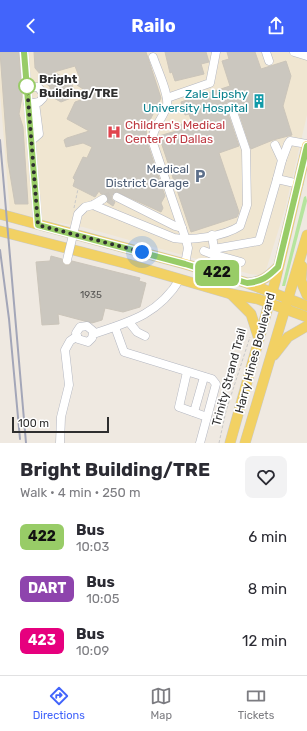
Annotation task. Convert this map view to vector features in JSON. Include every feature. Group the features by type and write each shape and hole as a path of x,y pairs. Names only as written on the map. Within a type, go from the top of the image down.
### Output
{"main road":[{"name":"Harry Hines Boulevard","path":"230,443 239,411 255,335 269,304 278,267 303,185 307,145"},
{"path":"0,214 185,264 247,283 307,306"},
{"path":"38,225 40,242"},
{"path":"0,230 40,242 128,264 269,304 307,317"},
{"name":"Harry Hines Boulevard","path":"245,443 307,235"},
{"path":"301,255 301,281 307,295"},
{"path":"180,279 185,264"},
{"path":"247,283 261,281 278,267"},
{"path":"231,294 251,314 257,328 255,335"},
{"path":"268,363 288,338 307,326"},
{"path":"239,411 253,416"}],"street":[{"path":"24,52 27,87 32,104 32,140 38,225"},
{"path":"167,98 210,83 216,52"},
{"path":"266,52 269,62"},
{"path":"294,52 307,56"},
{"path":"153,57 167,98 166,107 154,131 152,140 186,240 188,248 185,264"},
{"path":"27,87 36,86 42,90 42,98 39,102 32,104"},
{"path":"93,205 174,238 186,240 231,231 240,226 247,205 246,150 231,106"},
{"path":"204,251 213,251 259,241 288,144 290,141 307,145"},
{"path":"275,145 282,160"},
{"path":"278,178 303,185"},
{"path":"118,197 175,226 182,228"},
{"path":"67,260 78,214 85,207 93,205 103,199"},
{"path":"212,235 213,251"},
{"path":"213,251 241,262"},
{"path":"93,334 129,322 149,312 160,304 173,290 180,279"},
{"path":"129,322 137,332 145,336"},
{"path":"84,326 90,328 93,334 90,341 84,343 78,339 77,336 78,329 84,326"},
{"path":"116,327 124,352 204,376 212,379 216,384 200,443"},
{"path":"60,443 61,417 69,384 65,350 70,341 77,336"},
{"path":"187,372 179,407 207,417"},
{"path":"194,412 204,376"}],"path":[{"name":"Trinity Strand Trail","path":"219,443 226,411 255,335"}],"shaded area":[{"path":"0,52 307,52 307,115 285,209 264,273 258,275 250,274 83,227 10,214 0,92"}],"green space":[{"path":"306,196 307,201 285,286 282,286 304,197"}],"building":[{"path":"0,52 19,52 22,97 19,114 23,127 28,204 15,204 8,162"},
{"name":"Children's Medical Center of Dallas","path":"34,52 146,52 161,98 146,128 147,142 165,196 161,203 163,208 161,212 117,192 112,195 112,200 115,202 113,206 107,202 108,199 105,194 101,194 99,191 95,197 73,186 75,180 73,178 83,157 87,158 92,147 83,143 66,147 64,140 89,131 67,119 75,102 86,98 83,89 77,85 80,79 75,66 54,72 72,84 73,90 69,96 71,98 61,102 52,97 50,87 40,78 41,75 35,68"},
{"path":"165,52 206,52 209,62 201,64 204,74 175,81 172,72 170,73"},
{"path":"227,52 255,52 261,69 286,61 291,76 283,106 292,135 273,140 251,149 236,104 232,101 227,102 226,108 239,146 219,153 239,212 237,217 191,232 159,136 176,131 175,126 182,124 183,128 193,125 189,114 185,115 181,102 230,86 222,61 229,59"},
{"path":"51,256 62,259 65,265 69,265 72,261 140,278 139,281 146,283 140,307 123,312 105,308 102,320 92,323 58,314 59,324 42,325 36,262 50,261"}],"tunnel":[{"path":"103,199 112,195 117,197"}],"railway":[{"path":"0,140 26,443"},
{"path":"0,250 9,319 20,439"}],"bus line":[{"name":"422","path":"24,52 38,225 185,264 247,283 261,281 267,278 278,267 307,146"}],"place":[{"name":"Bright Building/TRE","path":"27,86"},
{"name":"Zale Lipshy University Hospital","path":"259,101"},
{"name":"Children's Medical Center of Dallas","path":"114,132"},
{"name":"Medical District Garage","path":"200,176"}],"route":[{"path":"27,86 38,225 142,252"}]}
